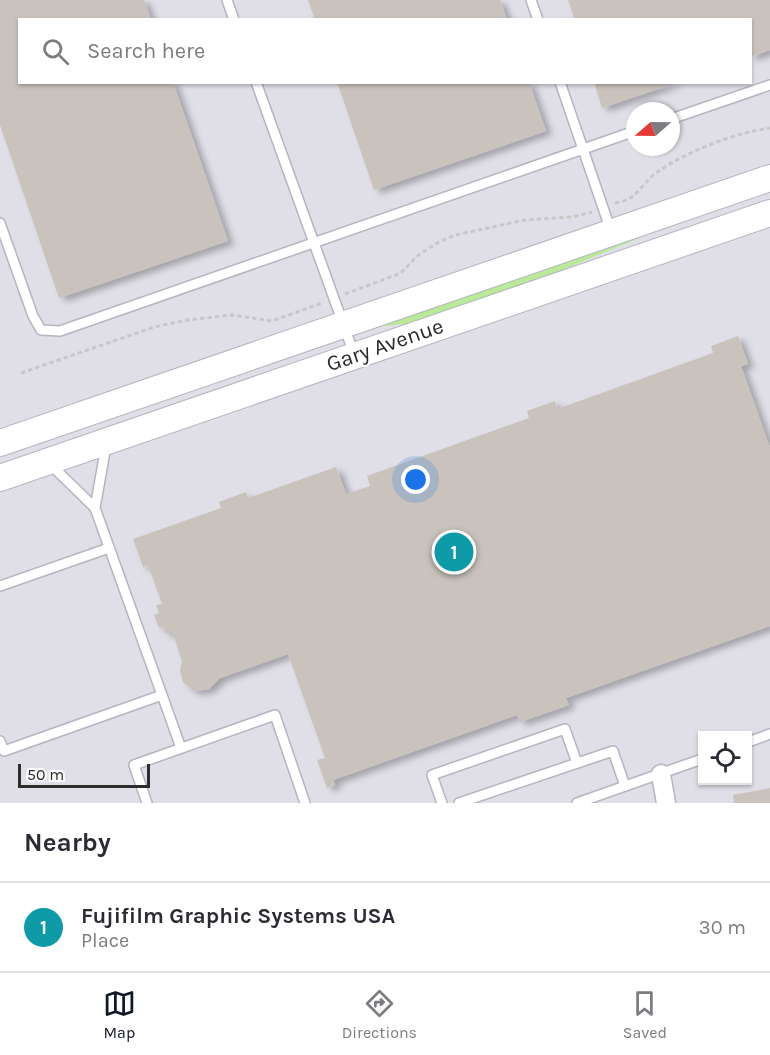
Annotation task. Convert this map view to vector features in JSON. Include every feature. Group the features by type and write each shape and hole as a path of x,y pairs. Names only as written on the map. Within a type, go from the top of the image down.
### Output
{"main road":[{"name":"Gary Avenue","path":"0,443 770,178"},
{"name":"Gary Avenue","path":"0,478 770,213"}],"street":[{"path":"661,774 666,803"}],"lane":[{"path":"227,0 233,18"},
{"path":"531,0 537,18"},
{"path":"257,84 354,356"},
{"path":"561,84 611,233"},
{"path":"680,116 770,85"},
{"path":"0,223 33,316 41,330 60,332 626,134"},
{"path":"95,508 107,441"},
{"path":"47,461 95,508 182,748"},
{"path":"0,586 109,548"},
{"path":"0,741 2,752 162,695"},
{"path":"147,803 134,765 275,715 305,803"},
{"path":"442,803 432,775 565,729 577,763"},
{"path":"752,740 770,734"},
{"path":"459,803 613,751 625,786"},
{"path":"577,803 698,760"}],"path":[{"path":"624,200 630,198 658,171 682,158 740,134 770,128"},
{"path":"366,287 401,273 416,257 435,244 455,235 525,220 586,214"},
{"path":"21,373 154,327 187,320 232,315 272,321 302,310"}],"shaded area":[{"path":"0,0 770,0 770,803 0,803"}],"green space":[{"path":"640,235 642,237 520,287 414,323 385,326 383,323"}],"building":[{"path":"0,0 144,0 150,18 18,18 18,84 174,84 228,241 59,298 0,125"},
{"path":"308,0 500,0 506,18 314,18"},
{"path":"568,0 770,0 770,50 752,56 752,18 574,18"},
{"path":"338,84 530,84 546,131 374,190"},
{"path":"595,84 673,84 602,108"},
{"path":"738,336 748,364 741,366 770,448 770,626 566,698 569,705 520,722 517,715 333,780 335,785 327,788 317,760 325,758 288,654 220,678 209,689 194,691 183,682 180,670 182,661 172,631 166,634 163,626 159,628 154,615 159,613 156,605 162,604 148,565 143,567 133,539 221,508 219,502 246,492 248,498 336,467 346,494 370,486 367,476 529,418 527,411 555,401 557,409 713,353 711,346"},
{"path":"770,788 770,803 734,803 733,795"}],"place":[{"name":"Fujifilm Graphic Systems USA","path":"454,552"}]}
